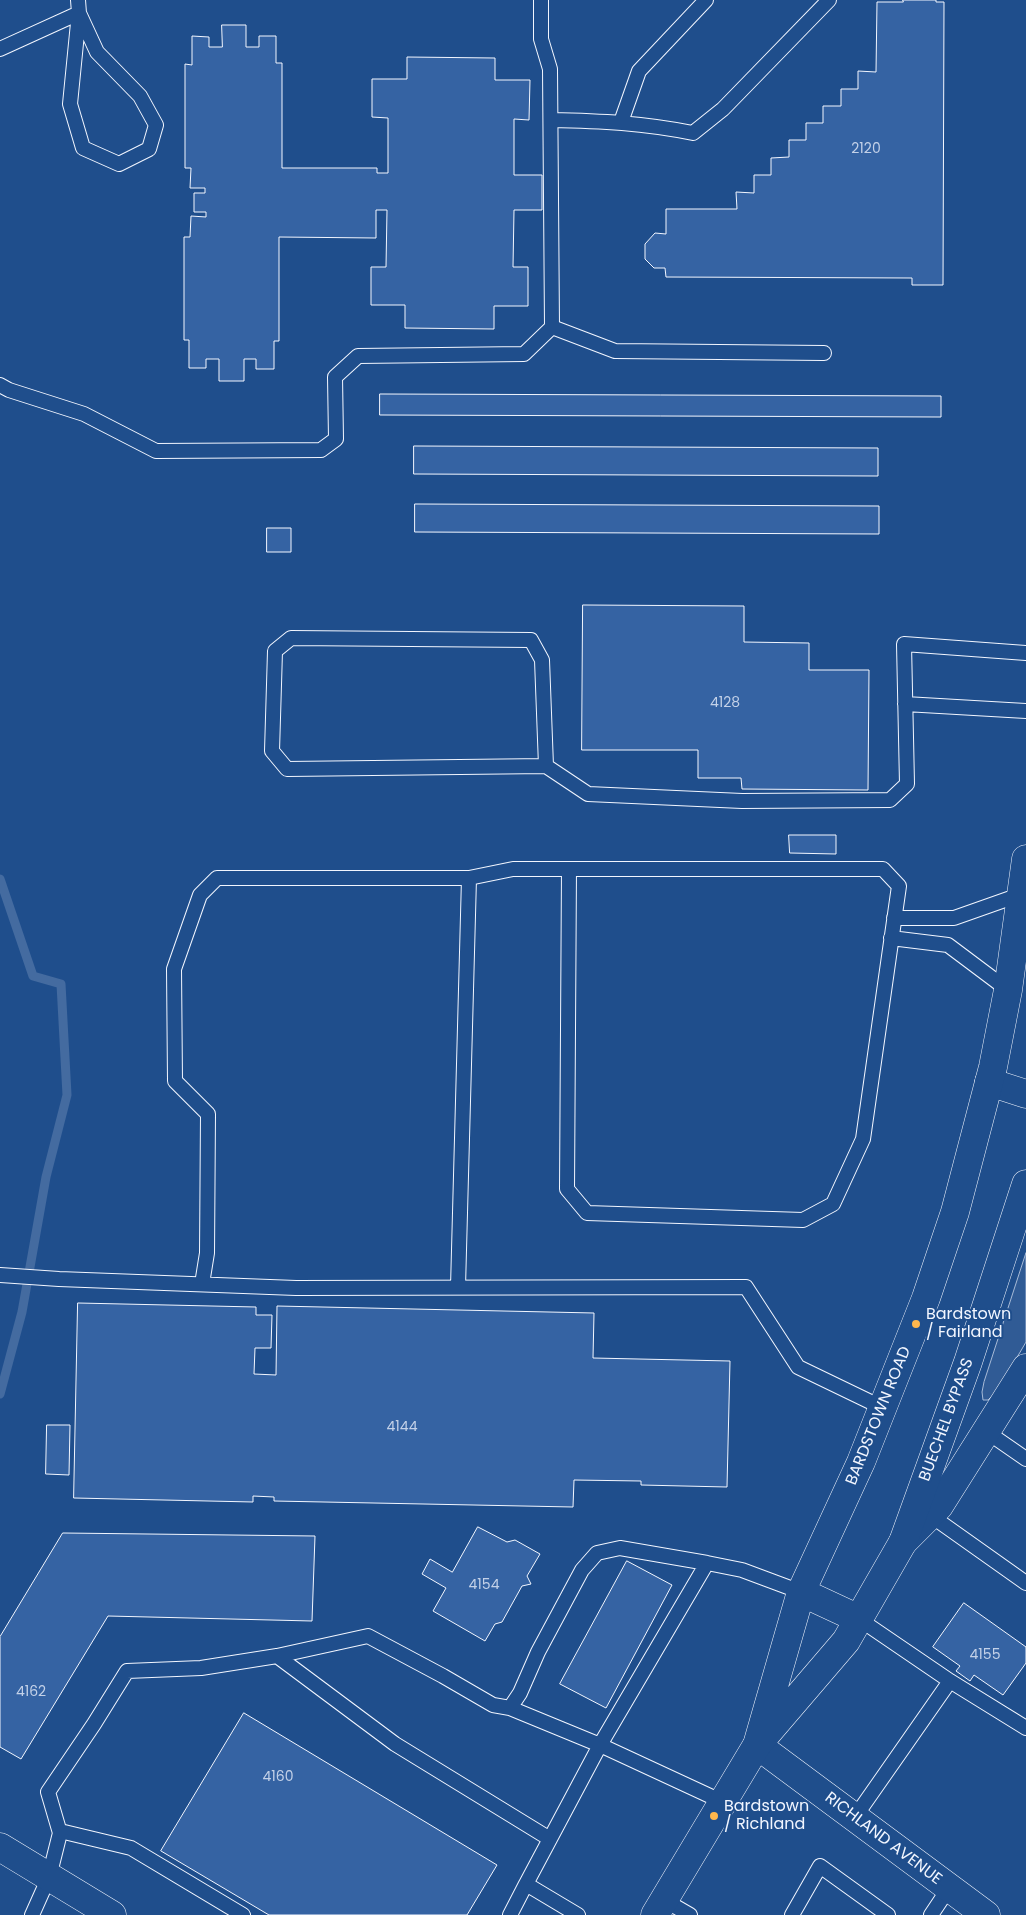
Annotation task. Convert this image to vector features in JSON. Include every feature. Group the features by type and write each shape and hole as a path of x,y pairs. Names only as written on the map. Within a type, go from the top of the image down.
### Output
{"main road":[{"path":"1025,877 1008,990 990,1082 1026,1094"},
{"name":"BARDSTOWN ROAD","path":"757,1746 801,1592 862,1462 926,1298 955,1212 990,1082"},
{"name":"BUECHEL BYPASS","path":"902,1542 968,1362 1026,1184"},
{"name":"BARDSTOWN ROAD","path":"660,1908 757,1746 846,1641 902,1542 940,1506 1026,1368"},
{"path":"801,1592 859,1619"},
{"name":"RICHLAND AVENUE","path":"757,1746 986,1915"},
{"path":"0,1847 112,1915"}],"lane":[{"path":"0,385 84,414 156,451 321,450 336,439 336,377 358,356 524,354 552,328 550,69 541,39 541,0"},
{"path":"621,122 639,71 706,0"},
{"path":"551,120 621,122 693,133 723,109 829,0"},
{"path":"79,7 97,52 140,96 156,125 149,149 119,164 83,148 70,104 79,7"},
{"path":"0,49 79,7"},
{"path":"552,328 615,351 824,353"},
{"path":"546,766 542,660 531,640 291,638 275,651 272,751 287,769 546,766 588,794 742,801 890,800 907,784 904,644 1026,653"},
{"path":"905,704 1026,711"},
{"path":"202,1284 207,1253 208,1114 175,1081 174,969 200,895 217,878 469,878 513,869 570,869 883,869 898,886 864,1139 832,1204 804,1220 588,1214 567,1189 570,869"},
{"path":"894,918 954,918 1025,877"},
{"path":"458,1288 469,878"},
{"path":"891,938 948,945 1008,990"},
{"path":"0,1275 296,1288 746,1286 798,1367 883,1408"},
{"path":"987,1432 1026,1459"},
{"path":"930,1516 1026,1583"},
{"path":"510,1708 520,1693 538,1652 582,1570 597,1553 620,1548 707,1563 742,1570 801,1592"},
{"path":"510,1915 600,1745 707,1563"},
{"path":"859,1619 950,1681 1026,1728"},
{"path":"32,1915 49,1877 60,1832 48,1792 127,1671 201,1668 276,1656 368,1636 443,1676 493,1706 510,1708 600,1745 723,1802"},
{"path":"276,1656 395,1744 550,1839"},
{"path":"855,1817 950,1681"},
{"path":"60,1832 131,1848 243,1915"},
{"path":"792,1915 820,1866 888,1915"},
{"path":"526,1884 578,1915"},
{"path":"931,1915 948,1888"},
{"path":"660,1908 690,1915"}],"shaded area":[{"path":"1026,1253 1026,1342 998,1390 988,1400 983,1400 984,1382"}],"building":[{"path":"903,0 936,0 936,2 944,2 943,285 912,285 912,278 666,277 665,268 654,268 645,259 645,244 655,233 666,234 666,209 737,209 736,192 754,193 754,175 771,175 771,158 789,157 789,140 806,140 806,123 823,123 823,106 841,106 841,89 858,89 858,71 876,72 877,2 903,2"},
{"path":"222,25 246,25 246,47 259,47 259,36 276,36 276,63 282,63 282,168 377,168 377,173 388,173 388,118 372,117 372,79 407,79 407,57 495,58 495,80 530,80 529,120 514,119 514,175 542,175 542,210 514,210 513,267 528,267 528,306 494,306 494,329 405,328 405,305 371,305 371,267 386,267 387,210 376,210 376,238 279,237 279,341 274,341 274,369 256,369 256,359 244,359 244,381 219,381 219,359 206,359 206,368 189,368 189,340 184,340 184,237 190,237 191,216 206,217 206,212 194,212 194,193 205,193 205,188 190,188 191,168 185,168 185,64 192,65 192,36 209,37 209,47 222,47"},
{"path":"380,394 941,396 941,417 380,415"},
{"path":"414,446 878,448 878,476 414,474"},
{"path":"415,504 879,506 879,534 415,532"},
{"path":"267,528 291,528 291,552 267,552"},
{"path":"583,605 744,606 744,642 809,643 809,670 869,670 868,790 742,789 741,778 698,778 698,750 582,750"},
{"path":"789,835 836,835 836,854 790,853"},
{"path":"78,1303 256,1307 256,1315 272,1315 271,1348 255,1348 254,1374 276,1375 277,1306 594,1313 593,1358 730,1361 727,1487 641,1485 641,1481 574,1480 573,1507 274,1501 274,1497 253,1496 253,1502 74,1498"},
{"path":"47,1425 70,1425 69,1475 46,1474"},
{"path":"478,1527 507,1542 515,1540 540,1554 527,1576 531,1584 522,1586 502,1622 495,1624 485,1641 433,1611 446,1588 422,1574 430,1559 452,1572"},
{"path":"63,1533 315,1536 312,1621 108,1616 21,1759 0,1747 0,1637"},
{"path":"627,1561 672,1585 606,1708 560,1684"},
{"path":"964,1603 1026,1647 1026,1663 1003,1695 974,1675 970,1681 956,1671 960,1666 933,1647"},
{"path":"244,1713 497,1865 467,1915 269,1915 161,1851"}],"waterway":[{"path":"0,879 33,976 61,984 67,1095 46,1177 22,1312 0,1394"}],"place":[{"name":"Bardstown / Fairland","path":"916,1324"},
{"name":"Bardstown / Richland","path":"714,1816"}]}
